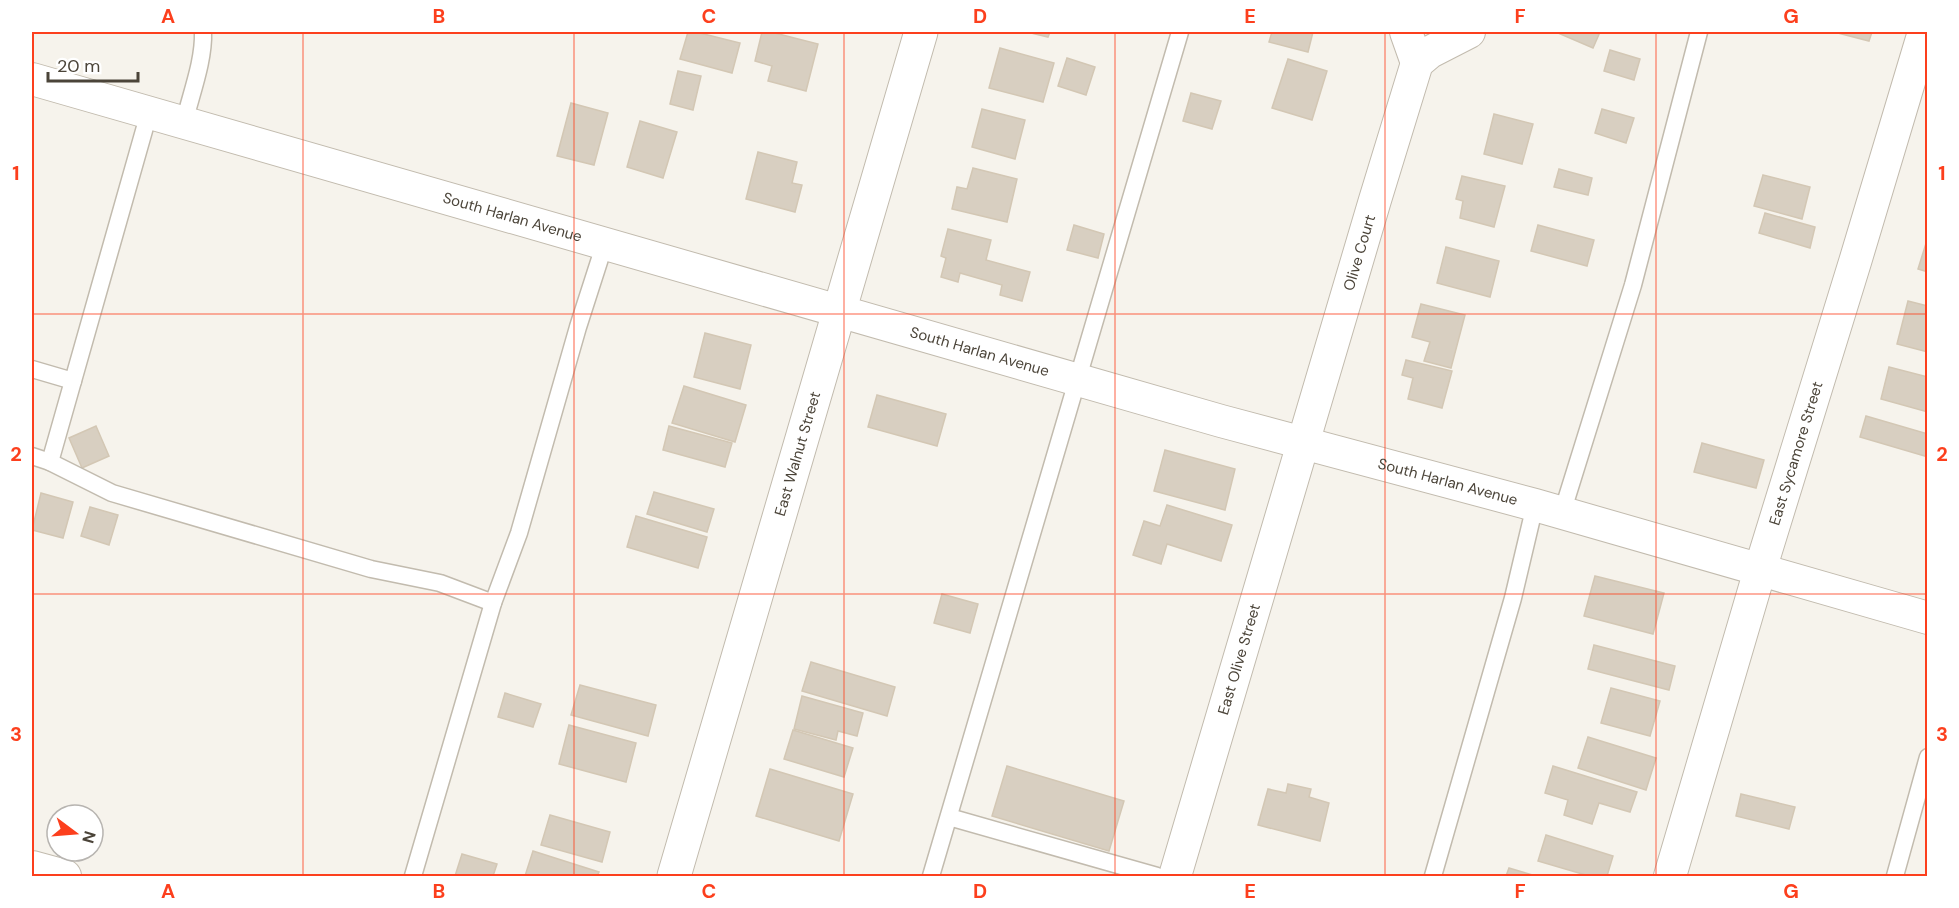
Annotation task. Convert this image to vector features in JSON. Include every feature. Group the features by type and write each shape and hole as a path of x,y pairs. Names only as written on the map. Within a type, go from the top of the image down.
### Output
{"street":[{"name":"East Walnut Street","path":"674,876 921,32"},
{"path":"1406,32 1417,63 1430,52 1469,32"},
{"name":"East Sycamore Street","path":"1670,876 1760,570 1924,32"},
{"name":"Olive Court","path":"1303,442 1417,63"},
{"name":"South Harlan Avenue","path":"32,79 1077,379 1549,509 1928,618"},
{"name":"East Olive Street","path":"1175,876 1303,442"},
{"path":"32,867 65,876"}],"lane":[{"path":"184,123 199,63 203,32"},
{"path":"931,876 1180,32"},
{"path":"1433,876 1513,598 1633,285 1699,32"},
{"path":"50,462 149,113"},
{"path":"413,876 493,603 519,533 578,327 605,243"},
{"path":"32,369 73,381"},
{"path":"32,456 50,462 112,493 371,569 440,583 493,603"},
{"path":"1895,876 1928,757"},
{"path":"949,817 1157,876"}],"building":[{"path":"688,32 740,43 732,73 680,59"},
{"path":"762,32 771,32 818,44 806,91 768,81 772,66 755,61"},
{"path":"1027,32 1050,32 1048,37"},
{"path":"1272,32 1313,32 1308,52 1269,42"},
{"path":"1559,32 1600,32 1593,48"},
{"path":"1834,32 1872,32 1869,41"},
{"path":"1000,48 1054,63 1043,102 989,88"},
{"path":"1610,50 1640,59 1634,80 1604,71"},
{"path":"1067,58 1095,67 1086,95 1058,86"},
{"path":"1288,59 1327,71 1312,120 1272,108"},
{"path":"678,71 701,76 693,110 670,104"},
{"path":"1191,93 1221,101 1212,129 1183,121"},
{"path":"571,103 608,113 594,165 557,156"},
{"path":"982,109 1025,120 1015,159 972,147"},
{"path":"1602,109 1634,118 1626,143 1595,133"},
{"path":"1494,114 1533,124 1522,164 1484,154"},
{"path":"640,121 677,132 663,178 627,167"},
{"path":"758,152 797,162 792,183 802,185 795,212 746,199"},
{"path":"973,168 1017,179 1007,222 952,209 957,187 967,189"},
{"path":"1559,169 1592,178 1588,195 1554,187"},
{"path":"1763,175 1810,187 1802,219 1754,206"},
{"path":"1462,176 1505,186 1494,227 1460,218 1463,201 1456,199"},
{"path":"1765,213 1815,227 1810,248 1759,233"},
{"path":"1074,225 1104,234 1098,258 1067,250"},
{"path":"1538,225 1594,240 1587,266 1531,251"},
{"path":"948,229 991,240 986,260 1030,272 1022,301 1000,295 1002,285 960,273 958,282 941,277 946,258 941,256"},
{"path":"1928,237 1928,272 1918,269"},
{"path":"1446,247 1499,261 1490,297 1437,283"},
{"path":"1908,301 1928,306 1928,352 1897,344"},
{"path":"1421,304 1465,315 1451,368 1424,361 1430,342 1412,337"},
{"path":"705,333 751,345 740,389 694,377"},
{"path":"1406,360 1452,371 1442,408 1408,399 1413,378 1402,375"},
{"path":"1889,367 1928,377 1928,412 1881,399"},
{"path":"684,386 746,405 735,442 672,423"},
{"path":"877,395 946,414 937,446 868,427"},
{"path":"1866,416 1928,434 1928,457 1860,437"},
{"path":"96,426 109,456 82,468 69,438"},
{"path":"669,426 732,443 725,467 663,450"},
{"path":"1702,443 1764,460 1756,488 1694,472"},
{"path":"1165,450 1235,469 1225,510 1154,491"},
{"path":"654,492 714,509 707,532 647,514"},
{"path":"41,493 73,502 63,538 32,530"},
{"path":"1167,505 1232,525 1221,561 1167,544 1161,564 1133,555 1144,521 1160,526"},
{"path":"90,507 118,515 109,545 81,536"},
{"path":"636,516 707,537 698,568 627,547"},
{"path":"1595,576 1664,593 1653,634 1584,616"},
{"path":"942,594 978,604 970,633 934,623"},
{"path":"1594,645 1675,666 1669,690 1588,669"},
{"path":"811,662 895,687 887,716 802,691"},
{"path":"580,685 656,705 648,736 571,715"},
{"path":"1611,688 1660,701 1650,736 1601,723"},
{"path":"505,693 541,704 533,727 498,717"},
{"path":"802,696 863,713 857,736 838,731 836,740 794,729"},
{"path":"569,725 636,743 626,782 559,764"},
{"path":"793,730 853,748 844,777 784,759"},
{"path":"1588,737 1656,758 1646,790 1578,768"},
{"path":"1007,766 1124,801 1109,851 992,816"},
{"path":"1553,766 1637,792 1630,812 1599,803 1592,824 1564,815 1568,800 1545,793"},
{"path":"770,769 853,794 839,841 756,816"},
{"path":"1288,784 1311,789 1309,797 1329,803 1320,841 1258,825 1268,789 1286,793"},
{"path":"1741,794 1795,807 1789,829 1736,816"},
{"path":"550,815 610,832 602,862 541,845"},
{"path":"1546,835 1613,856 1607,876 1589,876 1538,861"},
{"path":"533,851 599,872 597,876 525,876"},
{"path":"462,854 497,864 493,876 455,876"},
{"path":"1509,868 1536,876 1506,876"}]}
